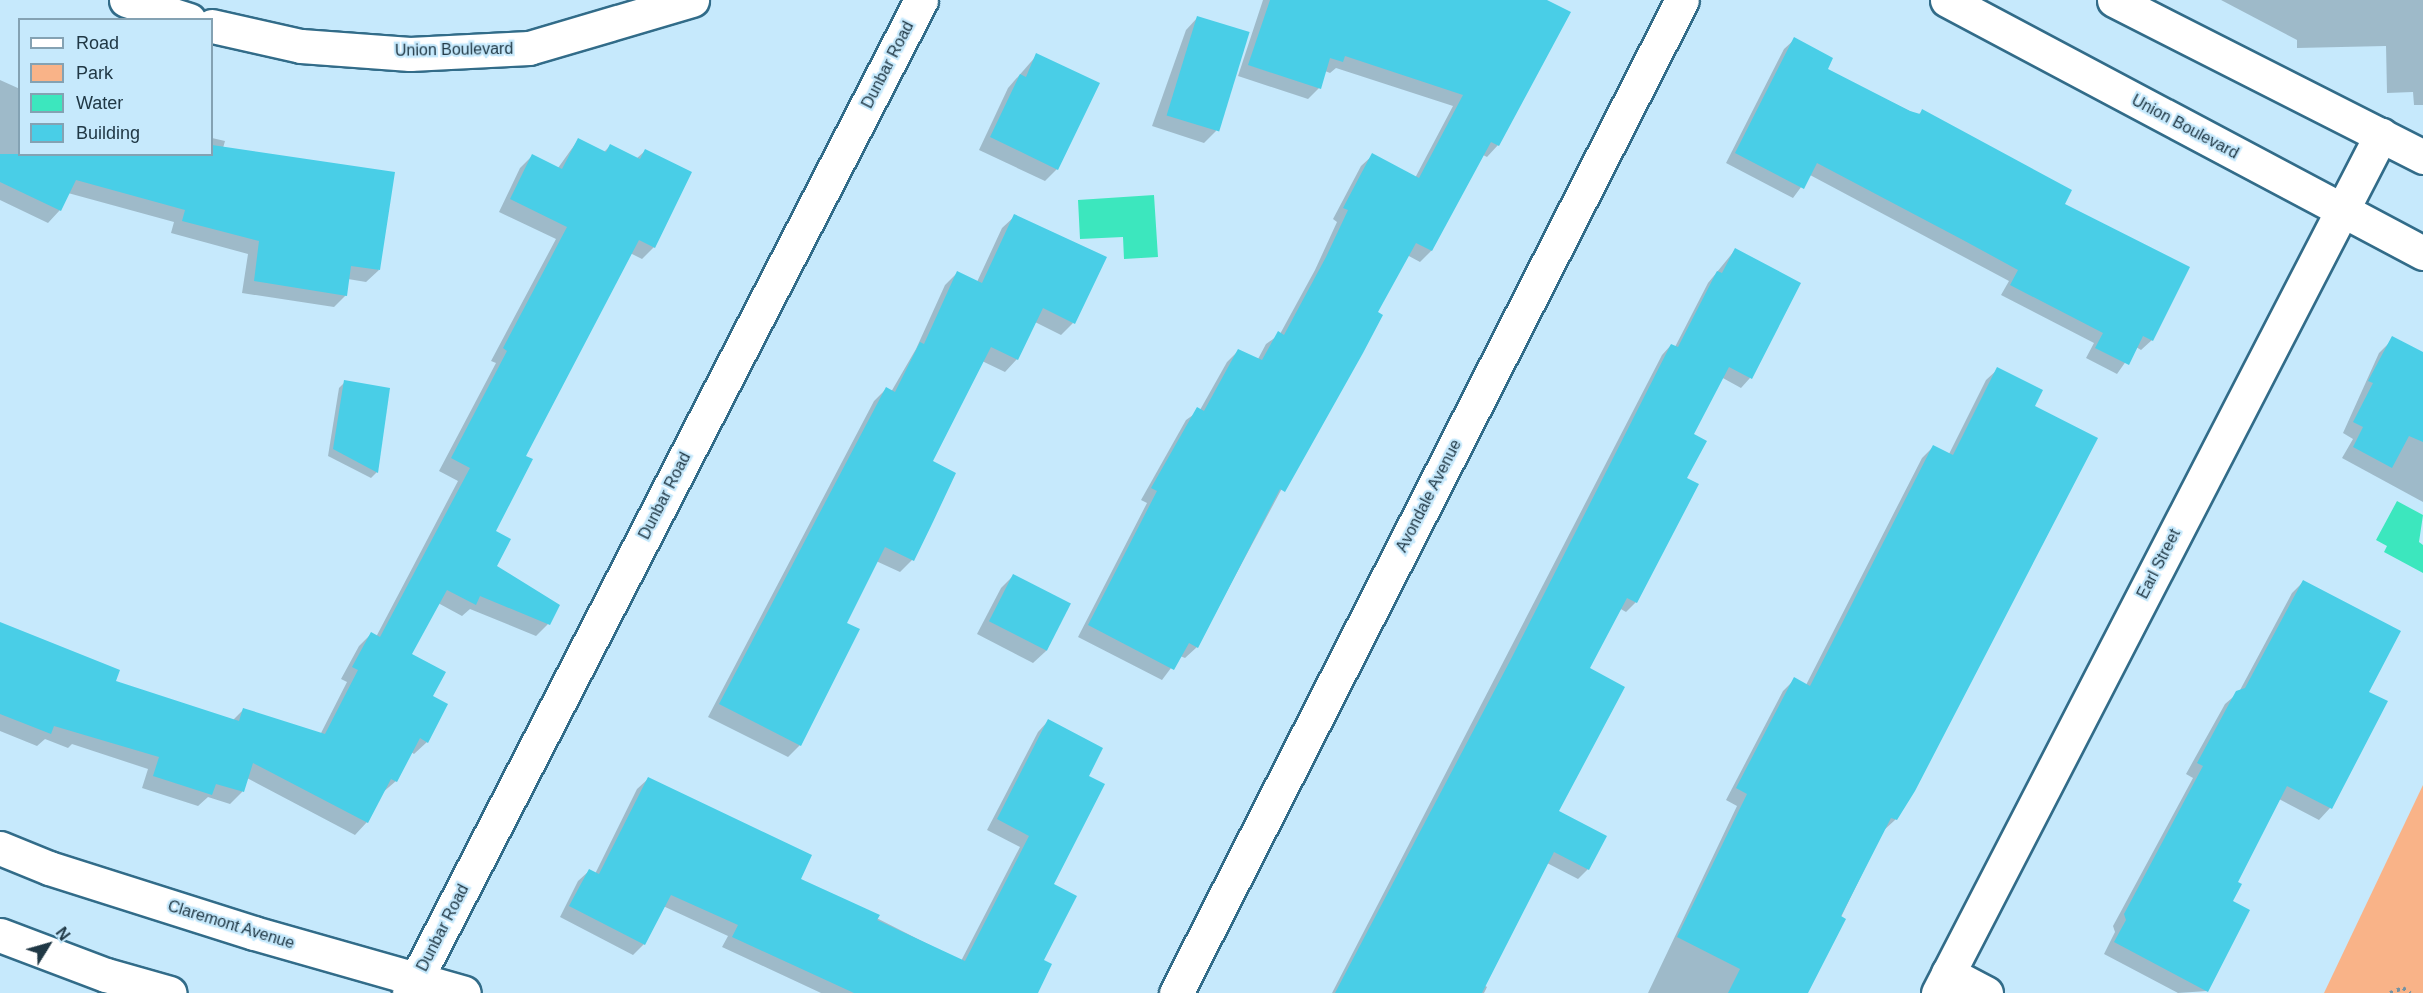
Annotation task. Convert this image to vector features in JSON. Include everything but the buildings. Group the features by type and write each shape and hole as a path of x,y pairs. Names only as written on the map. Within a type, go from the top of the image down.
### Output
{"street":[{"path":"126,0 183,18"},
{"name":"Union Boulevard","path":"213,26 301,46 388,52 530,48 692,0"},
{"name":"Dunbar Road","path":"413,987 921,0"},
{"name":"Avondale Avenue","path":"1176,993 1682,0"},
{"name":"Union Boulevard","path":"1947,0 2423,253"},
{"path":"2114,0 2423,157"},
{"name":"Earl Street","path":"1943,983 2381,135"},
{"name":"Claremont Avenue","path":"0,848 72,876 413,987 464,993"},
{"path":"0,935 106,975 170,993"},
{"path":"1943,983 1986,993"}],"path":[{"path":"2390,993 2403,988 2410,993"}],"green space":[{"path":"2423,785 2423,993 2324,993"}],"water":[{"path":"1154,195 1158,257 1124,259 1123,237 1080,239 1078,200"},
{"path":"2397,501 2423,515 2419,542 2423,545 2423,573 2384,552 2387,546 2376,540"}]}
